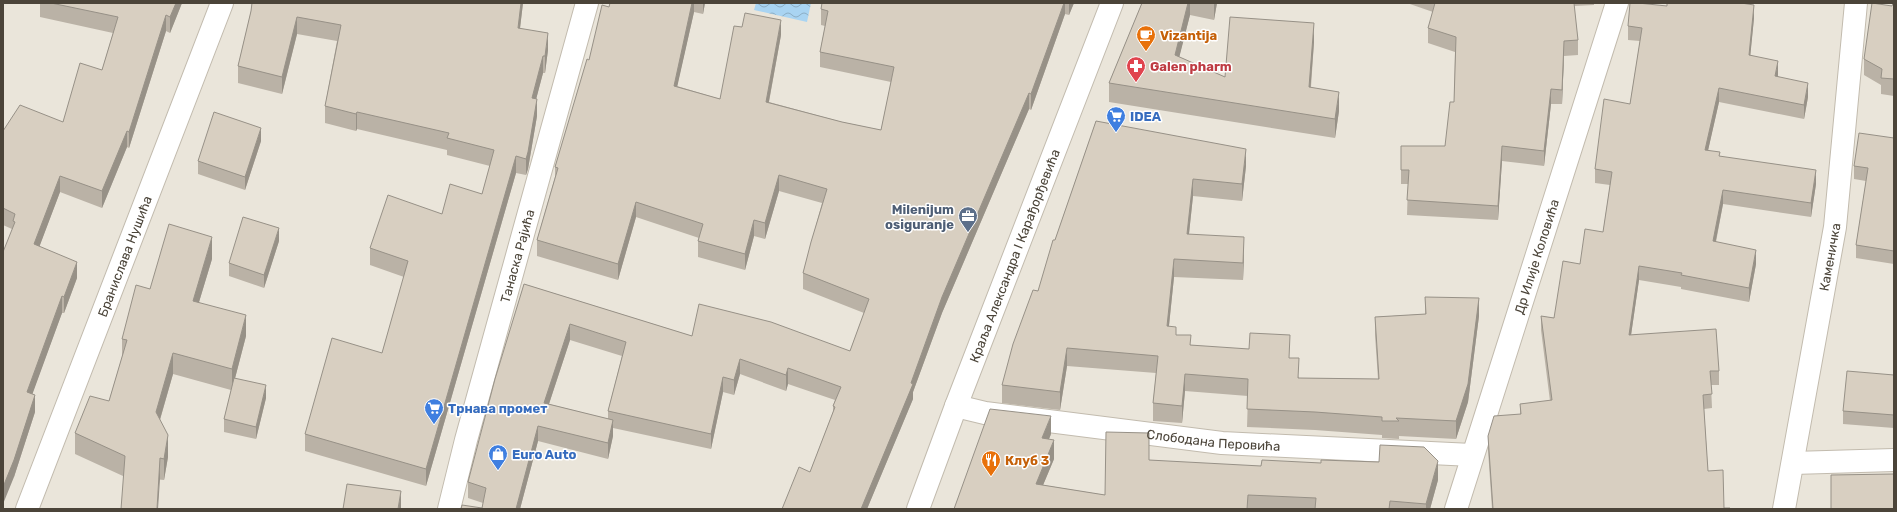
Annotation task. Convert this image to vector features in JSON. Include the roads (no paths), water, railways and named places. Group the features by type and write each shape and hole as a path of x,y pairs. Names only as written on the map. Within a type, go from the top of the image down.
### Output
{"street":[{"name":"Бранислава Нушића","path":"27,509 222,3"},
{"name":"Танаска Рајића","path":"449,509 466,440 587,3"},
{"name":"Краља Александра I Карађорђевића","path":"918,509 956,406 1112,3"},
{"name":"Др Илије Коловића","path":"1456,509 1617,3"},
{"name":"Каменичка","path":"1784,509 1835,227 1856,3"},
{"name":"Слободана Перовића","path":"956,406 985,413 1222,444 1472,455"},
{"path":"1793,463 1894,460"}],"water":[{"path":"756,3 811,3 807,22 754,10"}],"place":[{"name":"Vizantija","path":"1146,52"},
{"name":"Galen pharm","path":"1136,83"},
{"name":"IDEA","path":"1116,133"},
{"name":"Milenijum osiguranje","path":"968,233"},
{"name":"Трнава промет","path":"434,425"},
{"name":"Euro Auto","path":"498,471"},
{"name":"Клуб 3","path":"991,477"}]}
